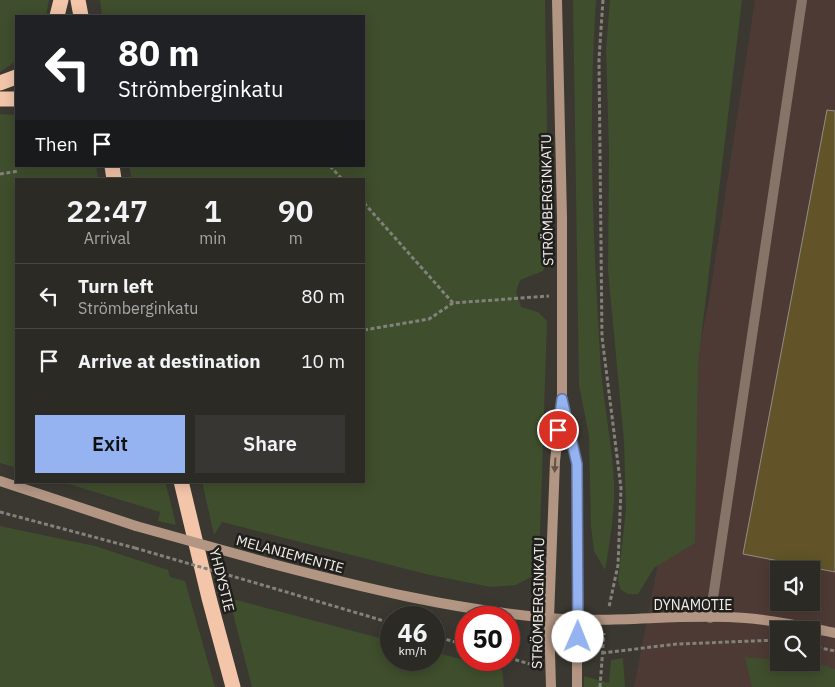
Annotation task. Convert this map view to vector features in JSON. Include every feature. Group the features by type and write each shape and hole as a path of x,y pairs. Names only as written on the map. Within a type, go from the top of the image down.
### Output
{"highway":[{"path":"57,15 61,0"},
{"path":"78,0 81,15"},
{"path":"0,83 15,77"},
{"path":"0,99 15,99"},
{"name":"YHDYSTIE","path":"181,483 233,687"}],"street":[{"name":"STRÖMBERGINKATU","path":"551,687 549,618 554,461 562,399 562,217 557,0"},
{"name":"STRÖMBERGINKATU","path":"562,399 577,464 577,687"},
{"name":"MELANIEMENTIE","path":"0,481 136,526 405,598 459,608 549,618"},
{"name":"DYNAMOTIE","path":"549,618 606,621 744,618 835,633"}],"lane":[{"path":"710,618 802,0"}],"path":[{"path":"600,687 606,621 618,565 620,488 602,337 599,59 603,0"},
{"path":"331,167 341,178"},
{"path":"0,174 20,171"},
{"path":"365,205 453,303"},
{"path":"365,330 429,319 453,303 562,295"},
{"path":"0,512 135,548 380,620"},
{"path":"602,653 677,644 770,640"},
{"path":"820,648 835,651"}],"shaded area":[{"path":"755,0 835,0 835,687 634,687 710,294"}],"green space":[{"path":"0,0 49,0 46,15 15,15 15,62 0,72"},
{"path":"100,0 545,0 549,258 543,271 520,280 516,292 521,307 538,312 547,321 539,563 533,576 516,585 491,587 430,575 222,522 214,535 202,483 365,483 365,178 132,178 129,167 365,167 365,15 102,15"},
{"path":"573,0 596,0 592,134 597,311 601,371 614,483 613,516 605,570 594,551 591,526 589,436 579,385"},
{"path":"610,0 742,0 698,363 695,543 654,568 638,594 628,594 621,590 618,581 626,510 624,441 608,270 609,151 606,49"},
{"path":"0,114 15,115 15,167 96,167 98,178 15,178 15,468 0,463"},
{"path":"66,483 166,483 176,525 158,521 160,512"},
{"path":"0,526 95,546 168,570 170,577 185,581 215,687 0,687"},
{"path":"229,598 380,638 380,671 445,671 445,655 455,658 455,671 502,671 504,687 252,687"},
{"path":"745,657 770,659 770,671 820,671 820,664 835,669 835,687 752,687"},
{"path":"623,658 625,687 584,687 584,676 609,683 611,660"}],"building":[{"path":"827,110 835,111 835,572 820,569 820,561 779,561 743,554"}],"route":[{"path":"558,430 562,399 577,464 578,637"}]}
